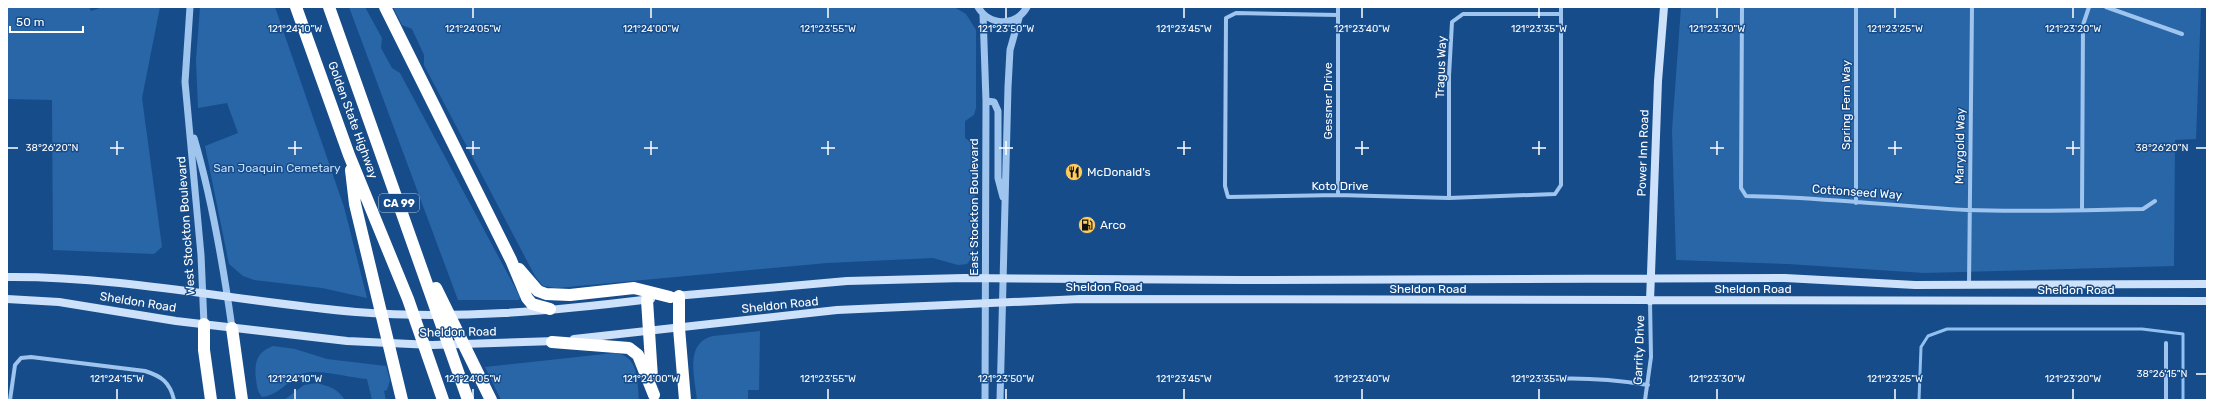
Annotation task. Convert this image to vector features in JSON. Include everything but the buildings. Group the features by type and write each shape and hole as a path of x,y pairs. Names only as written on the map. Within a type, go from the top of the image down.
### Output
{"highway":[{"name":"Golden State Highway","path":"296,7 350,154 408,299 442,400"},
{"name":"Golden State Highway","path":"329,7 468,400"},
{"path":"385,7 511,260 527,298 532,304 550,309"},
{"path":"350,154 355,204 402,400"},
{"path":"410,235 490,400"},
{"path":"511,260 538,291 546,294 570,295 634,288 674,297 679,328 685,400"},
{"path":"647,300 648,332 654,397"},
{"path":"204,324 204,350 211,400"},
{"path":"232,328 242,400"},
{"path":"552,342 628,348 638,355 654,397"}],"main road":[{"name":"Power Inn Road","path":"1650,301 1658,81 1664,7"},
{"name":"Sheldon Road","path":"7,277 77,277 358,312 482,314 847,281 985,278 1651,280 1785,278 1915,285 2207,284"},
{"path":"7,280 18,277"},
{"name":"Sheldon Road","path":"7,299 59,302 232,328 363,342 432,345 552,342 837,310 1004,301 1080,299 2207,301"}],"street":[{"name":"West Stockton Boulevard","path":"190,7 185,82 190,126 204,324"},
{"path":"1000,400 1010,50 1019,18 1027,7"},
{"name":"Gessner Drive","path":"1338,7 1338,195"},
{"name":"Koto Drive","path":"1338,15 1236,13 1226,18 1225,186 1228,197 1338,195 1449,198 1555,194 1561,185 1561,7"},
{"name":"Cottonseed Way","path":"1742,7 1741,188 1746,196 1788,196 1856,203 1969,210 2142,209 2155,201"},
{"name":"Spring Fern Way","path":"1856,7 1856,203"},
{"name":"Marygold Way","path":"1970,285 1969,210 1972,7"},
{"path":"2082,209 2083,25 2089,7"},
{"path":"2106,7 2182,34"},
{"path":"978,9 990,19 1004,22 1019,18"},
{"name":"East Stockton Boulevard","path":"978,9 986,100 985,400"},
{"name":"Tragus Way","path":"1449,198 1449,76 1452,22 1464,14 1560,14"},
{"path":"986,100 994,102 998,111 998,178 1005,202"},
{"name":"West Stockton Boulevard","path":"190,126 203,169 228,296 232,328"},
{"name":"Garrity Drive","path":"1645,400 1651,357 1650,301"},
{"path":"2166,343 2166,400"},
{"path":"10,400 15,365 21,358 31,357 151,373 166,381 172,391 174,400"},
{"path":"1531,381 1552,378 1604,378 1648,385"}],"green space":[{"path":"7,7 89,7 91,11 103,7 160,7 142,98 162,247 154,254 53,250 52,100 7,99"},
{"name":"San Joaquin Cemetary","path":"200,7 275,7 344,207 367,298 322,288 254,280 243,276 229,264 205,146 238,133 227,103 198,108 196,60"},
{"path":"349,7 365,7 382,38 381,48 392,68 400,73 520,297 519,300 458,300"},
{"path":"393,7 954,7 966,14 976,30 976,108 974,115 965,121 965,138 974,144 976,149 974,255 967,264 958,265 933,258 827,263 557,288 543,286 535,276 424,65 424,55 412,29 402,25"},
{"path":"1681,7 2201,7 2196,139 2175,140 2174,266 1924,273 1788,264 1676,260 1672,130"},
{"path":"760,331 759,390 748,390 748,400 697,400 693,362 698,346 704,340 713,336"},
{"path":"273,346 295,349 327,359 386,366 390,380 387,390 384,391 386,400 372,400 367,379 316,372 302,374 273,394 262,397 257,386 256,363 263,351"},
{"path":"614,353 628,358 632,363 637,377 639,400 501,400 485,367"},
{"path":"317,383 333,388 345,400 284,400 304,385"}],"waterway":[{"path":"1919,400 1921,347 1928,336 1947,329 2142,329 2183,334 2183,400"}],"place":[{"name":"McDonald's","path":"1074,172"},
{"name":"Arco","path":"1087,225"}]}
